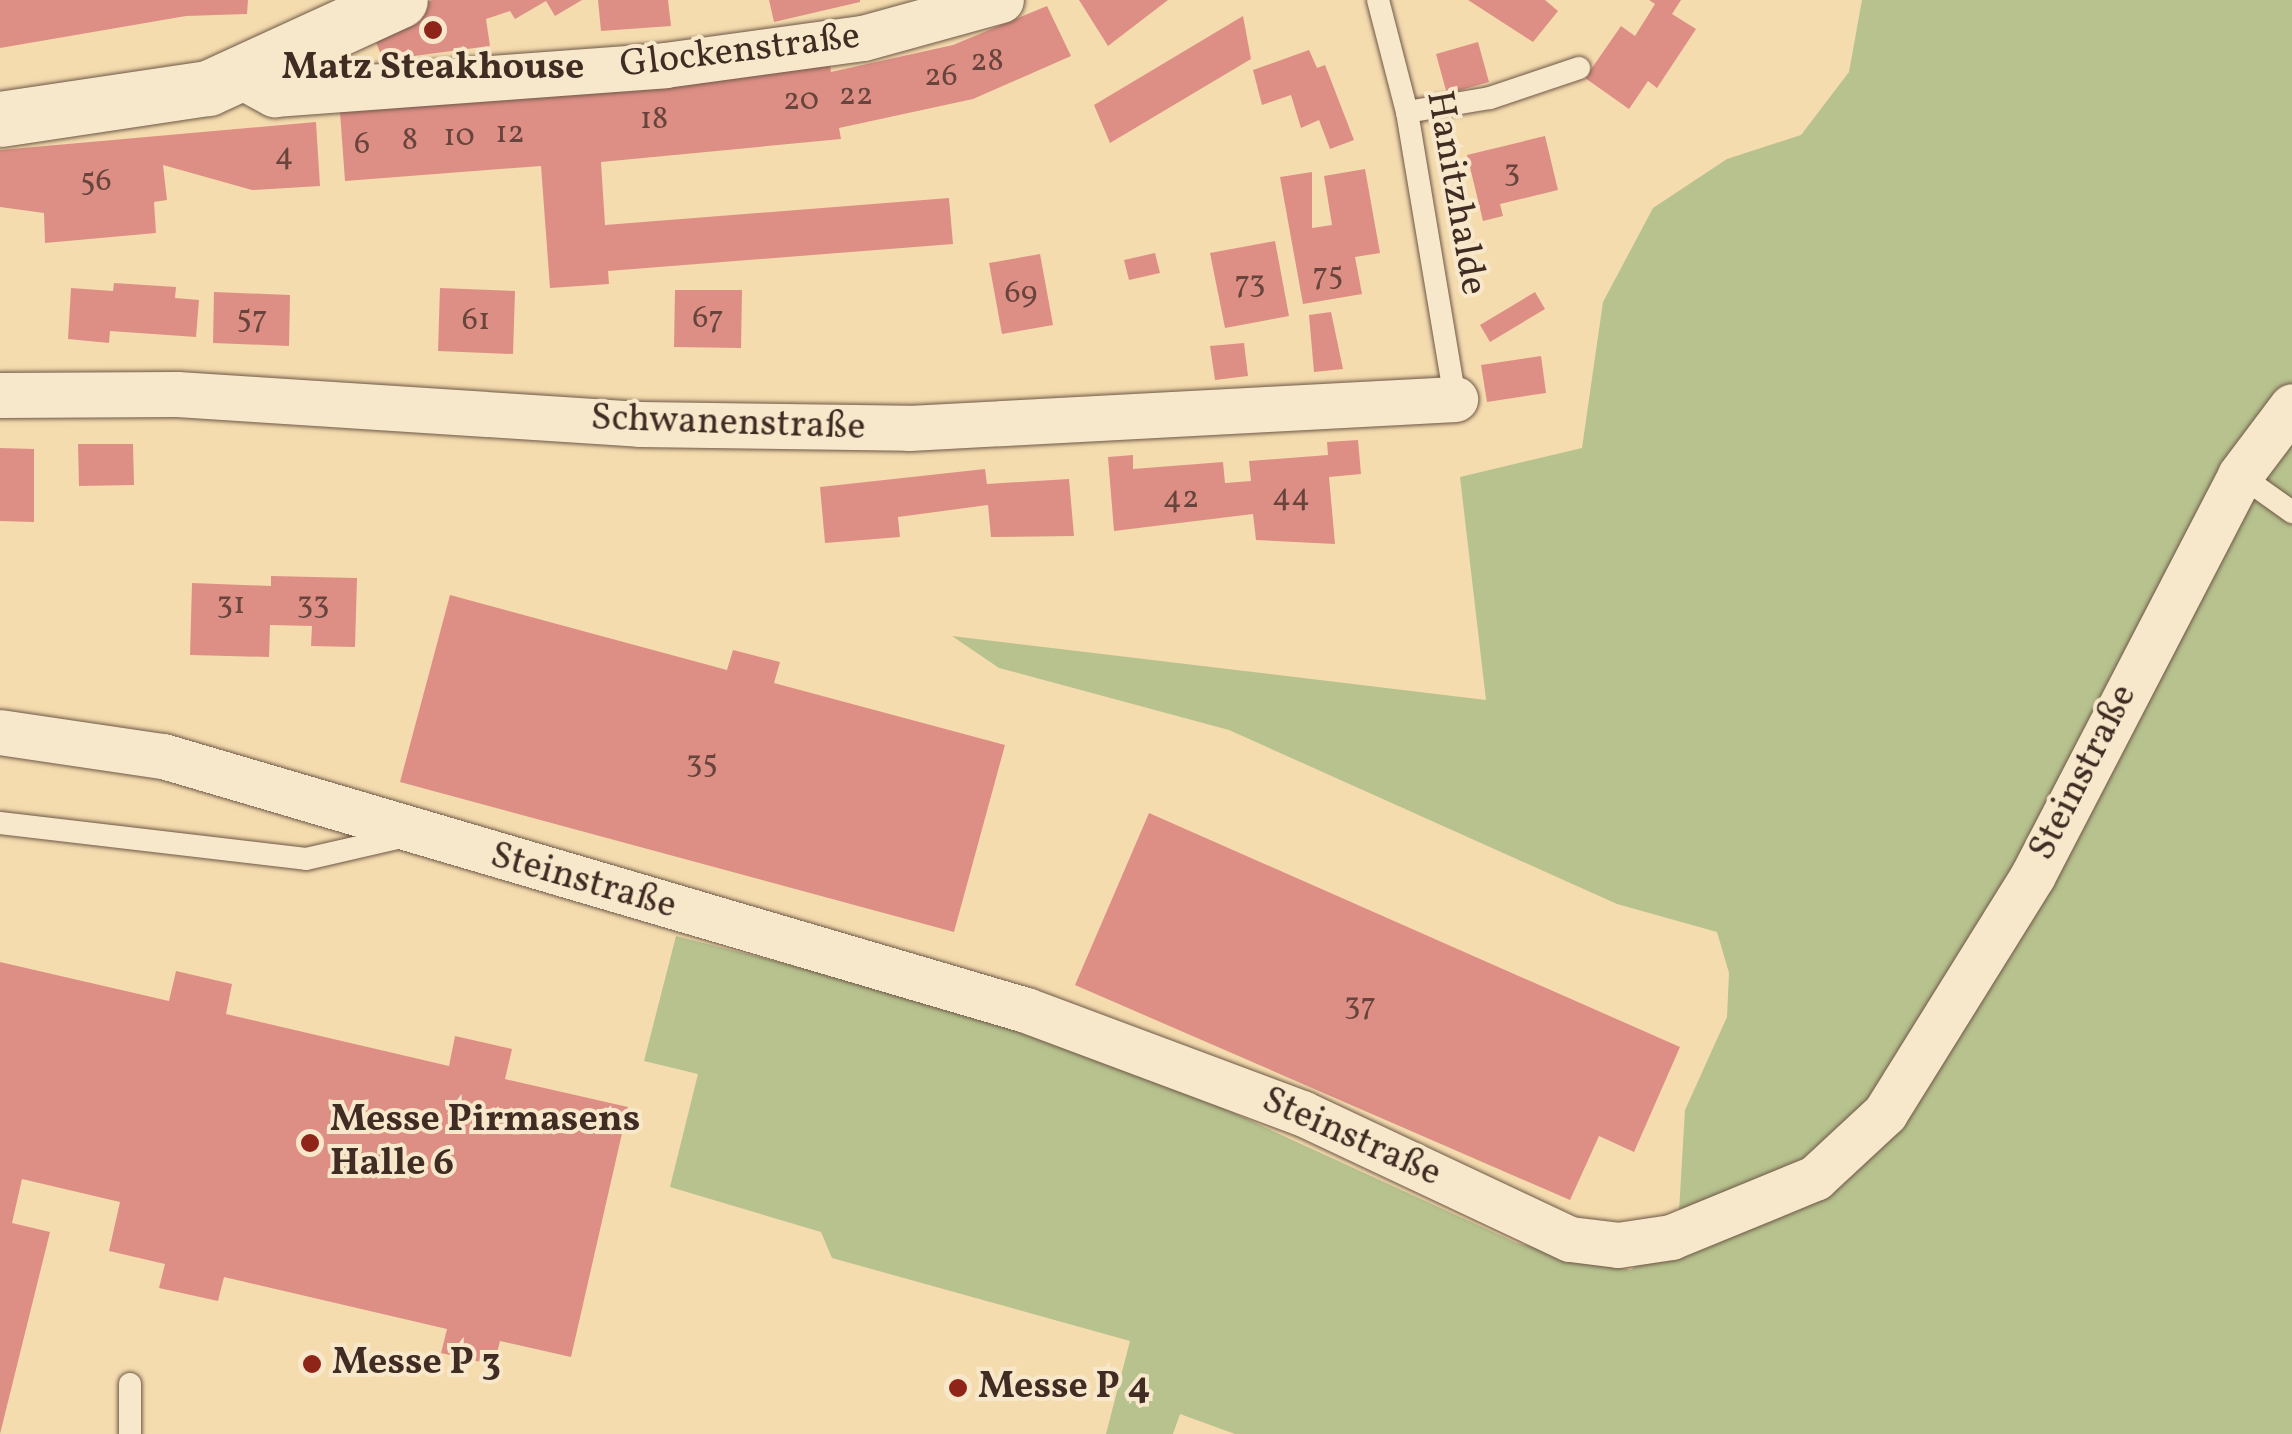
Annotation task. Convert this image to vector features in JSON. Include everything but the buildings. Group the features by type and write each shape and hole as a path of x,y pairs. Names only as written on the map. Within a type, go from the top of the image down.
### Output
{"main road":[{"path":"0,119 158,101 241,76 400,0"}],"street":[{"name":"Glockenstraße","path":"241,76 274,94 665,65 862,38 1001,0"},
{"name":"Schwanenstraße","path":"0,395 177,394 639,424 909,428 1455,400"},
{"name":"Steinstraße","path":"0,732 163,756 1026,1010 1302,1113 1570,1239 1618,1245 1671,1237 1768,1203 1849,1154 1925,1054 2032,875 2230,494 2292,406"}],"lane":[{"name":"Hanitzhalde","path":"1378,0 1408,112 1455,400"},
{"path":"1408,112 1490,98 1579,68"},
{"path":"2230,494 2292,512"},
{"path":"0,824 306,859 416,833"},
{"path":"130,1384 130,1434"}],"green space":[{"path":"1862,0 2292,0 2292,1434 1235,1434 1180,1414 1173,1434 1106,1434 1130,1341 832,1258 821,1232 670,1187 698,1074 644,1061 676,936 972,1011 1190,1093 1517,1243 1631,1270 1678,1228 1685,1110 1727,1017 1729,973 1717,932 1617,904 1229,730 999,668 952,636 1486,700 1460,477 1582,448 1603,302 1653,208 1727,159 1801,135 1849,72"}],"place":[{"name":"Matz Steakhouse","path":"433,30"},
{"name":"Messe Pirmasens Halle 6","path":"310,1143"},
{"name":"Messe P 3","path":"312,1364"},
{"name":"Messe P 4","path":"958,1388"}]}
